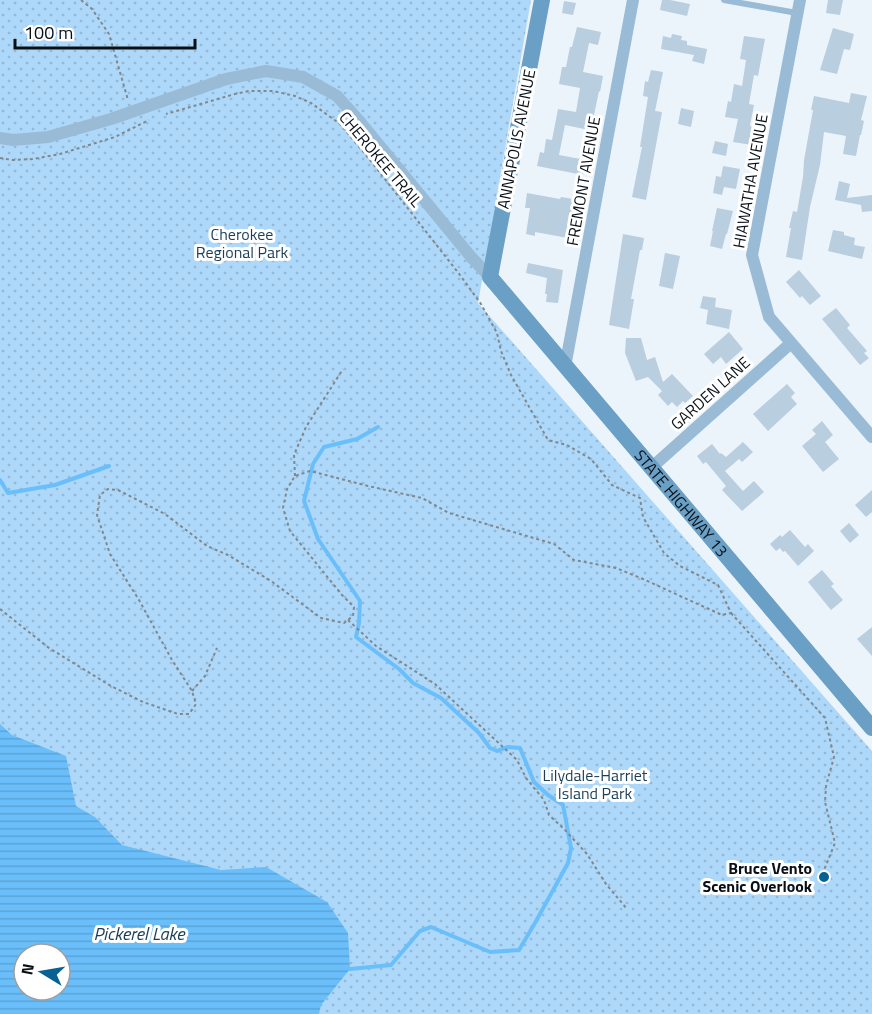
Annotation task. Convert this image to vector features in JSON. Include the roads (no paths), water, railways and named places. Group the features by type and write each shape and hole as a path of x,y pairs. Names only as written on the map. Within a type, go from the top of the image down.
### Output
{"street":[{"name":"ANNAPOLIS AVENUE","path":"490,277 542,0"},
{"name":"FREMONT AVENUE","path":"565,367 633,0"},
{"name":"HIAWATHA AVENUE","path":"800,0 752,255 769,317 872,437"},
{"path":"0,138 13,140 48,137 111,119 226,80 266,71 303,77 337,96 490,277"},
{"name":"STATE HIGHWAY 13","path":"490,277 872,728"},
{"name":"GARDEN LANE","path":"651,468 791,343"}],"lane":[{"path":"724,0 797,13"}],"water":[{"name":"Pickerel Lake","path":"0,724 12,735 66,756 76,806 95,817 122,845 221,870 266,867 327,902 348,933 350,969 321,1005 319,1014 0,1014"}],"waterway":[{"path":"350,969 391,965 420,931 431,927 490,952 519,950 568,863 571,848 563,805 534,782 520,748 508,747 497,751 490,748 479,733 441,698 413,683 399,669 356,637 360,601 318,539 304,501 313,464 324,447 357,439 378,427"},
{"path":"0,480 8,493 55,485 109,466"}],"place":[{"name":"Bruce Vento Scenic Overlook","path":"824,877"}],"park label":[{"name":"Cherokee Regional Park","path":"242,243"},
{"name":"Lilydale-Harriet Island Park","path":"595,784"}]}
